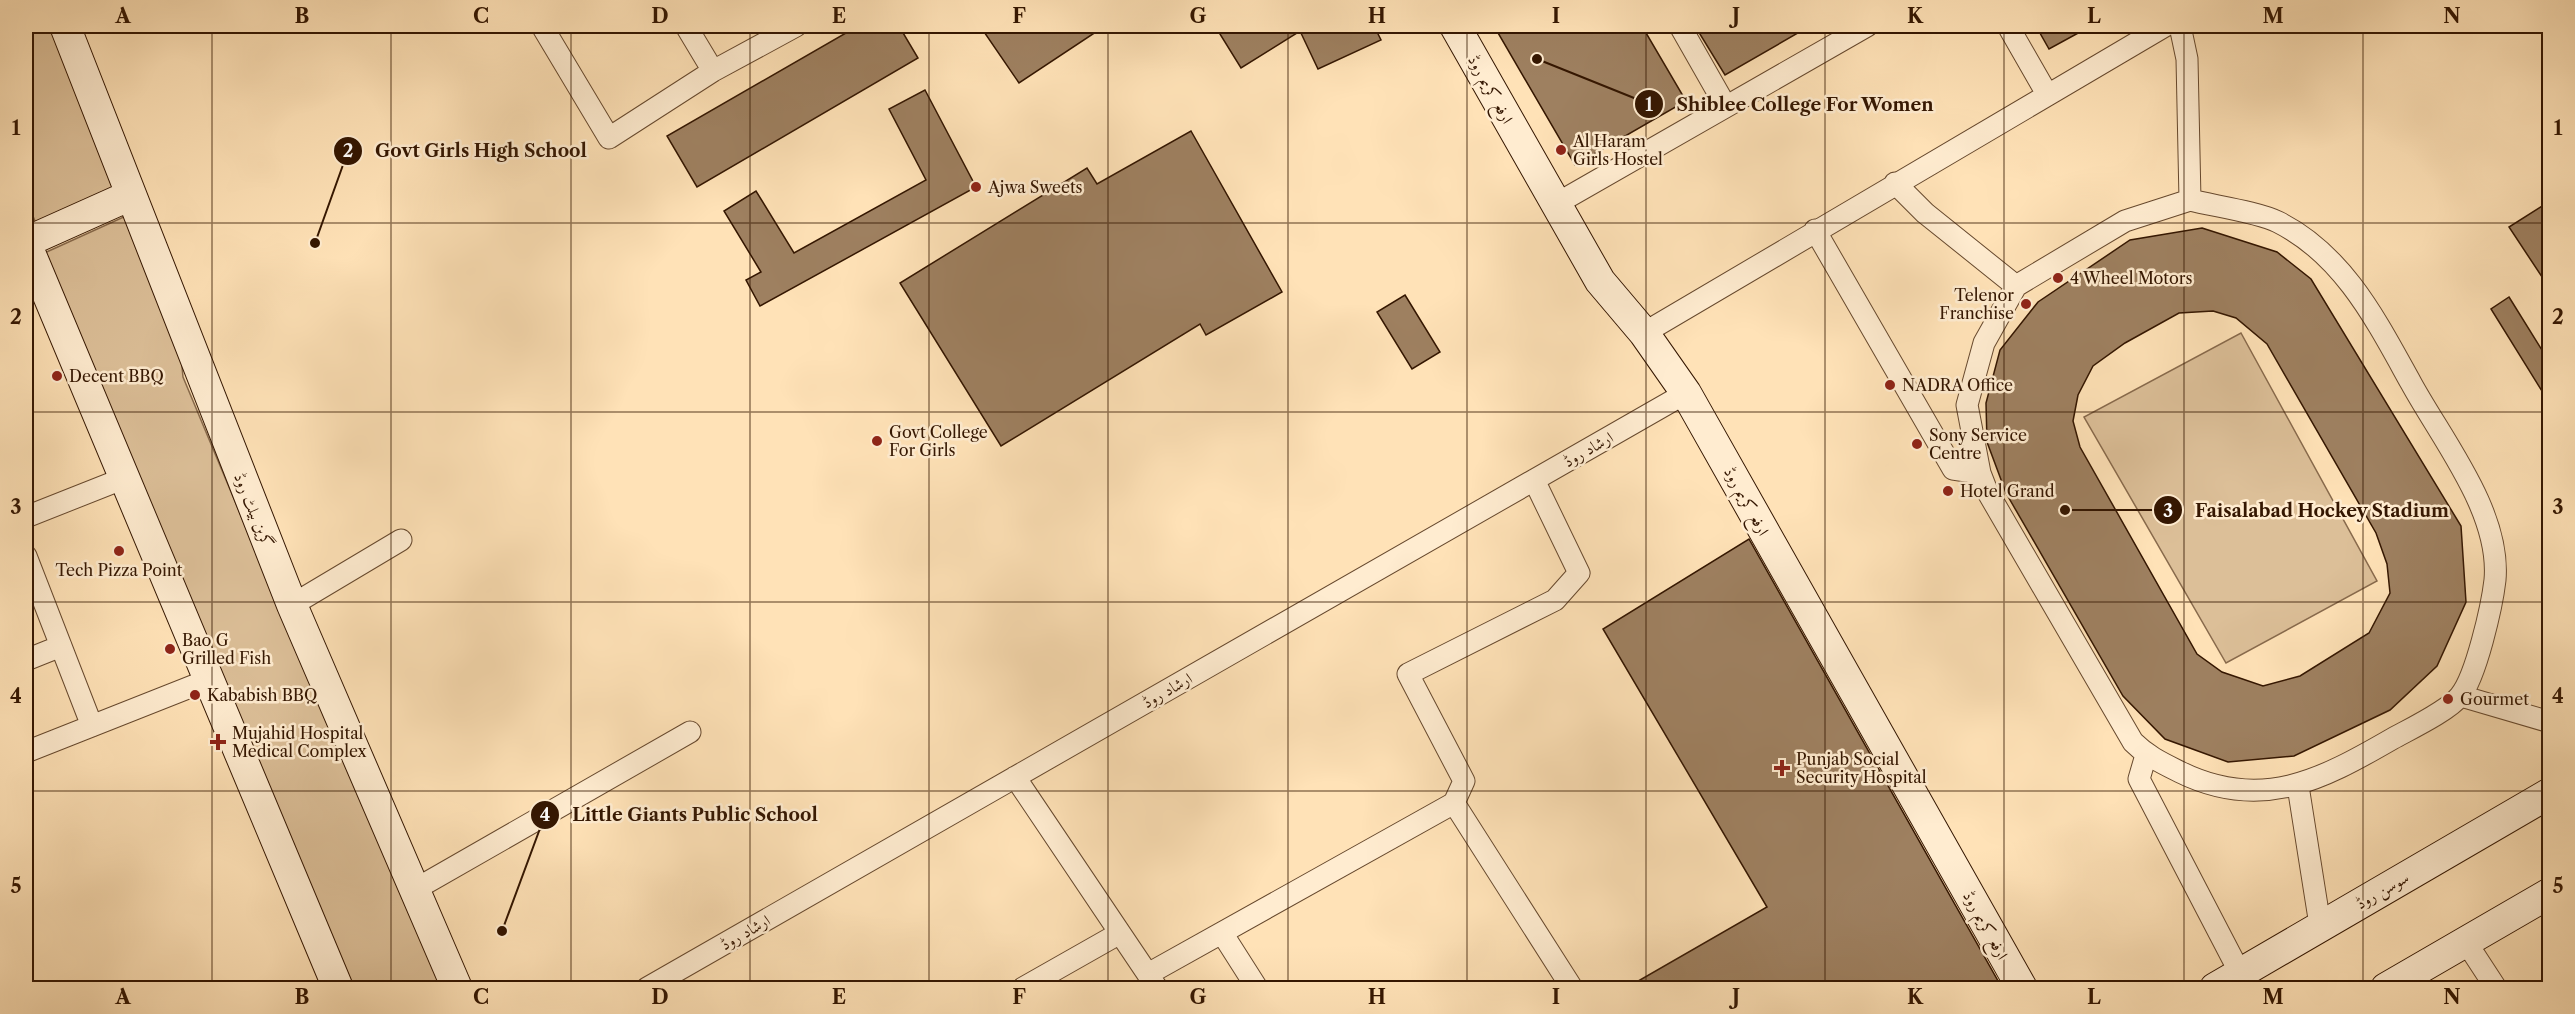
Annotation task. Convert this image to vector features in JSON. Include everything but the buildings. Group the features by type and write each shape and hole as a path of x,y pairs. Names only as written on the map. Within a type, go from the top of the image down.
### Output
{"street":[{"name":"گرین بیلٹ روڈ","path":"65,26 292,605 457,988"},
{"path":"542,26 609,138 713,72 796,26"},
{"path":"686,26 713,72"},
{"name":"ارفع کریم روڈ","path":"1455,26 1600,281 1644,333 1686,393 2022,988"},
{"path":"1680,26 1725,105"},
{"path":"1556,204 1725,105 1867,26"},
{"path":"2008,26 2047,94"},
{"path":"1644,333 1815,230 2165,26"},
{"path":"2180,26 2187,59 2190,200"},
{"path":"1895,183 1925,213 2016,286"},
{"path":"130,195 26,243 122,478 338,988"},
{"path":"2190,200 2278,222 2328,256 2369,307 2471,485 2492,539 2495,579 2480,653 2461,696 2424,722 2338,770 2298,786 2273,791 2242,790 2199,781 2146,755 2133,742 1987,491 1980,473 1967,405 1984,343 2016,286 2125,221 2190,200"},
{"path":"1815,230 1953,469 1980,473"},
{"name":"ارشاد روڈ","path":"647,988 1686,393"},
{"path":"26,517 122,478"},
{"path":"1015,777 1153,981 1222,933 1454,803 1464,781 1408,674 1555,600 1579,573 1534,480"},
{"path":"292,605 401,540"},
{"path":"26,556 92,726"},
{"path":"26,660 61,646"},
{"path":"26,752 208,680"},
{"path":"2461,696 2550,722"},
{"path":"414,890 690,732"},
{"path":"2146,755 2139,778 2228,981"},
{"path":"2298,786 2320,925"},
{"name":"سوسن روڈ","path":"2228,981 2320,925 2550,793"},
{"path":"1454,803 1572,988"},
{"path":"2400,985 2466,942 2550,893"},
{"path":"1023,988 1120,933"},
{"path":"1222,933 1257,988"},
{"path":"2466,942 2496,988"}],"shaded area":[{"path":"26,26 50,26 117,185 37,226 26,199"},
{"path":"128,215 179,336 183,377 359,798 448,988 351,988 40,255"},
{"path":"2241,333 2377,581 2226,663 2084,417"}],"place":[{"name":"Shiblee College For Women","path":"1537,59"},
{"name":"Al Haram Girls Hostel","path":"1561,150"},
{"name":"Ajwa Sweets","path":"976,187"},
{"name":"Govt Girls High School","path":"315,243"},
{"name":"4 Wheel Motors","path":"2058,278"},
{"name":"Telenor Franchise","path":"2026,304"},
{"name":"Decent BBQ","path":"57,376"},
{"name":"NADRA Office","path":"1890,385"},
{"name":"Govt College For Girls","path":"877,441"},
{"name":"Sony Service Centre","path":"1917,444"},
{"name":"Hotel Grand","path":"1948,491"},
{"name":"Faisalabad Hockey Stadium","path":"2065,510"},
{"name":"Tech Pizza Point","path":"119,551"},
{"name":"Bao G Grilled Fish","path":"170,649"},
{"name":"Kababish BBQ","path":"195,695"},
{"name":"Gourmet","path":"2448,699"},
{"name":"Mujahid Hospital Medical Complex","path":"218,742"},
{"name":"Punjab Social Security Hospital","path":"1782,768"},
{"name":"Little Giants Public School","path":"502,931"}]}
